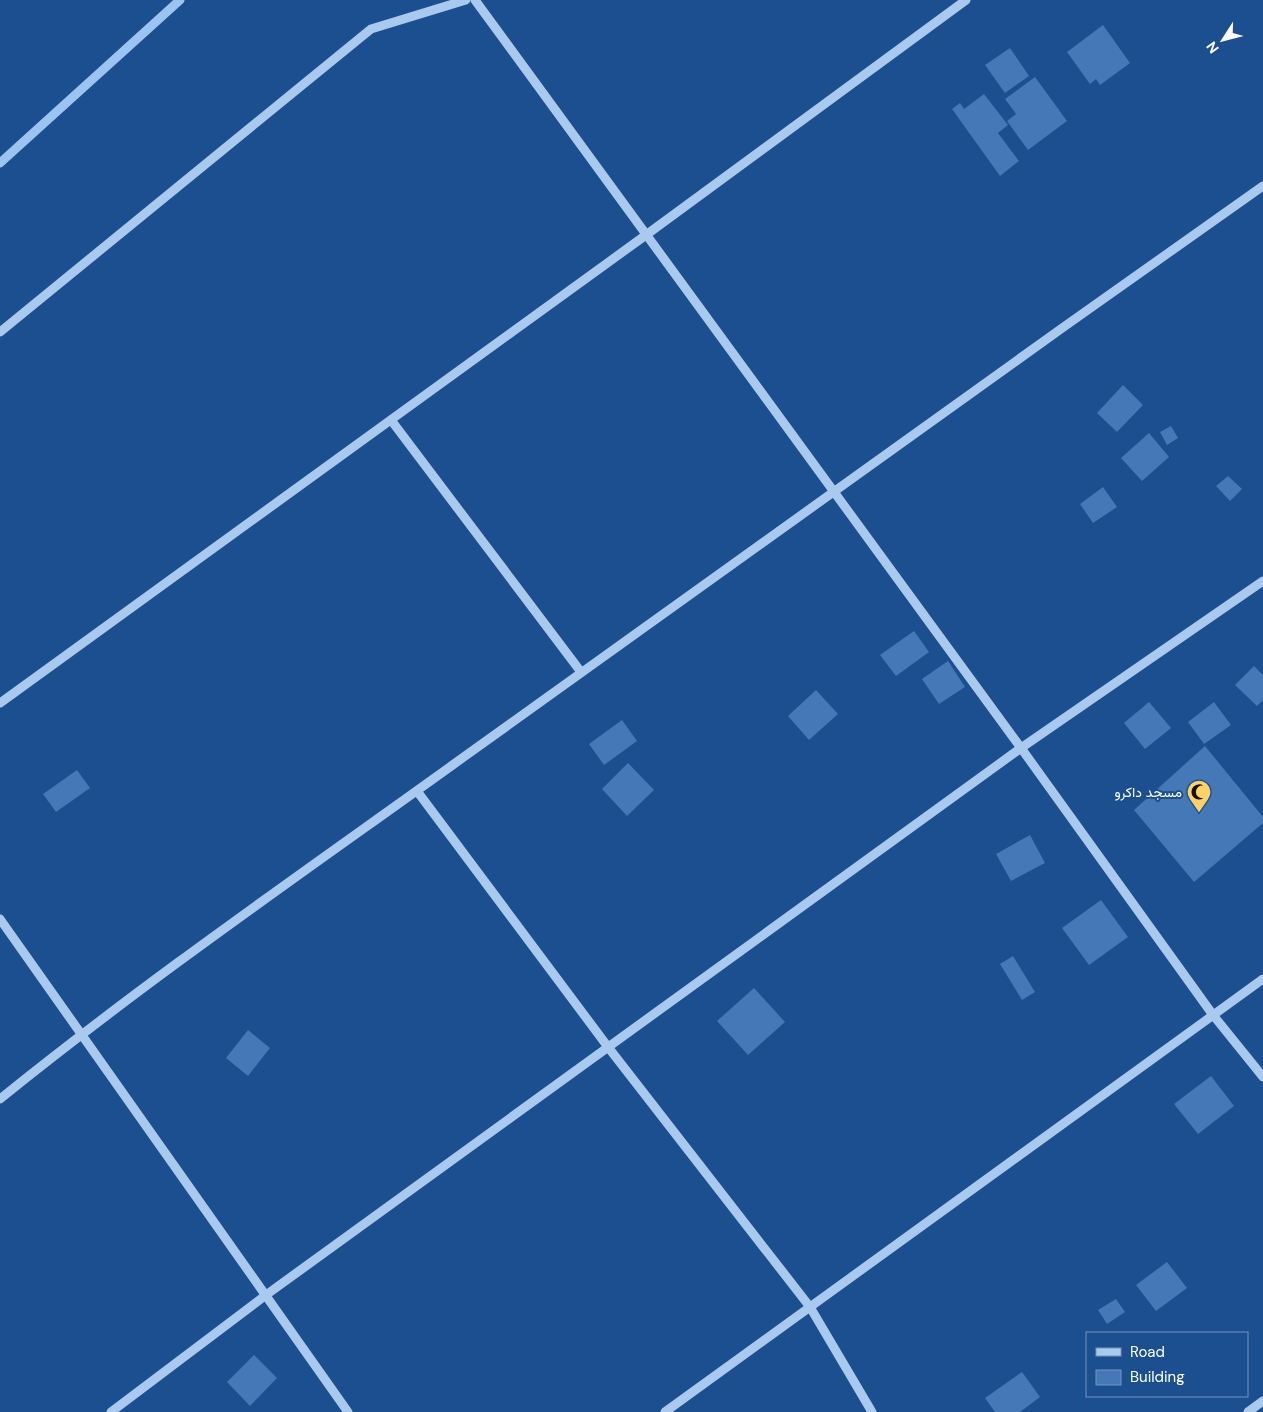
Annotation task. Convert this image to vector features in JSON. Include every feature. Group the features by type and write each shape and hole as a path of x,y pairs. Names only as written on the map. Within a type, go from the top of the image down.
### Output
{"street":[{"path":"0,332 371,29 466,0"},
{"path":"475,0 1020,748 1212,1016 1263,1077"},
{"path":"0,703 646,235 966,0"},
{"path":"0,1099 81,1033 831,491 1263,186"},
{"path":"391,420 581,672"},
{"path":"111,1412 266,1296 1020,748 1263,580"},
{"path":"416,791 608,1047 810,1307 872,1412"},
{"path":"0,919 348,1412"},
{"path":"665,1412 1263,979"},
{"path":"1248,1412 1263,1401"}],"building":[{"path":"1103,25 1130,63 1100,85 1096,79 1090,84 1067,52"},
{"path":"1010,48 1029,76 1005,93 985,65"},
{"path":"1035,77 1067,121 1028,150 1007,121 1016,114 1005,99"},
{"path":"984,94 1008,125 998,133 1019,161 1000,176 952,109 960,103 964,109"},
{"path":"1123,385 1143,405 1117,432 1097,413"},
{"path":"1171,426 1178,438 1167,445 1160,432"},
{"path":"1149,433 1169,457 1142,481 1121,458"},
{"path":"1228,476 1242,489 1230,501 1216,486"},
{"path":"1103,487 1117,507 1093,523 1080,504"},
{"path":"914,631 929,652 896,676 880,655"},
{"path":"948,661 965,687 939,704 922,679"},
{"path":"1254,666 1263,675 1263,700 1257,706 1235,685"},
{"path":"816,690 838,714 809,740 788,716"},
{"path":"1149,702 1171,728 1145,749 1124,723"},
{"path":"1214,702 1231,725 1204,744 1188,722"},
{"path":"622,720 637,741 604,765 589,744"},
{"name":"مسجد داكرو","path":"1205,746 1263,817 1263,823 1194,882 1134,810"},
{"path":"628,763 654,790 627,816 602,789"},
{"path":"77,770 90,788 56,812 43,794"},
{"path":"1030,835 1045,863 1011,881 996,854"},
{"path":"1101,900 1128,937 1089,965 1062,928"},
{"path":"1013,956 1035,992 1022,1000 1000,964"},
{"path":"754,988 785,1022 748,1055 717,1021"},
{"path":"248,1030 270,1048 248,1076 226,1058"},
{"path":"1211,1076 1234,1106 1198,1134 1174,1104"},
{"path":"1167,1262 1187,1288 1156,1311 1136,1285"},
{"path":"1116,1299 1125,1312 1107,1324 1098,1310"},
{"path":"254,1355 277,1378 250,1406 227,1382"},
{"path":"1022,1372 1040,1397 1020,1412 995,1412 985,1398"}],"waterway":[{"path":"0,163 180,0"}],"place":[{"name":"مسجد داكرو","path":"1199,813"}]}
